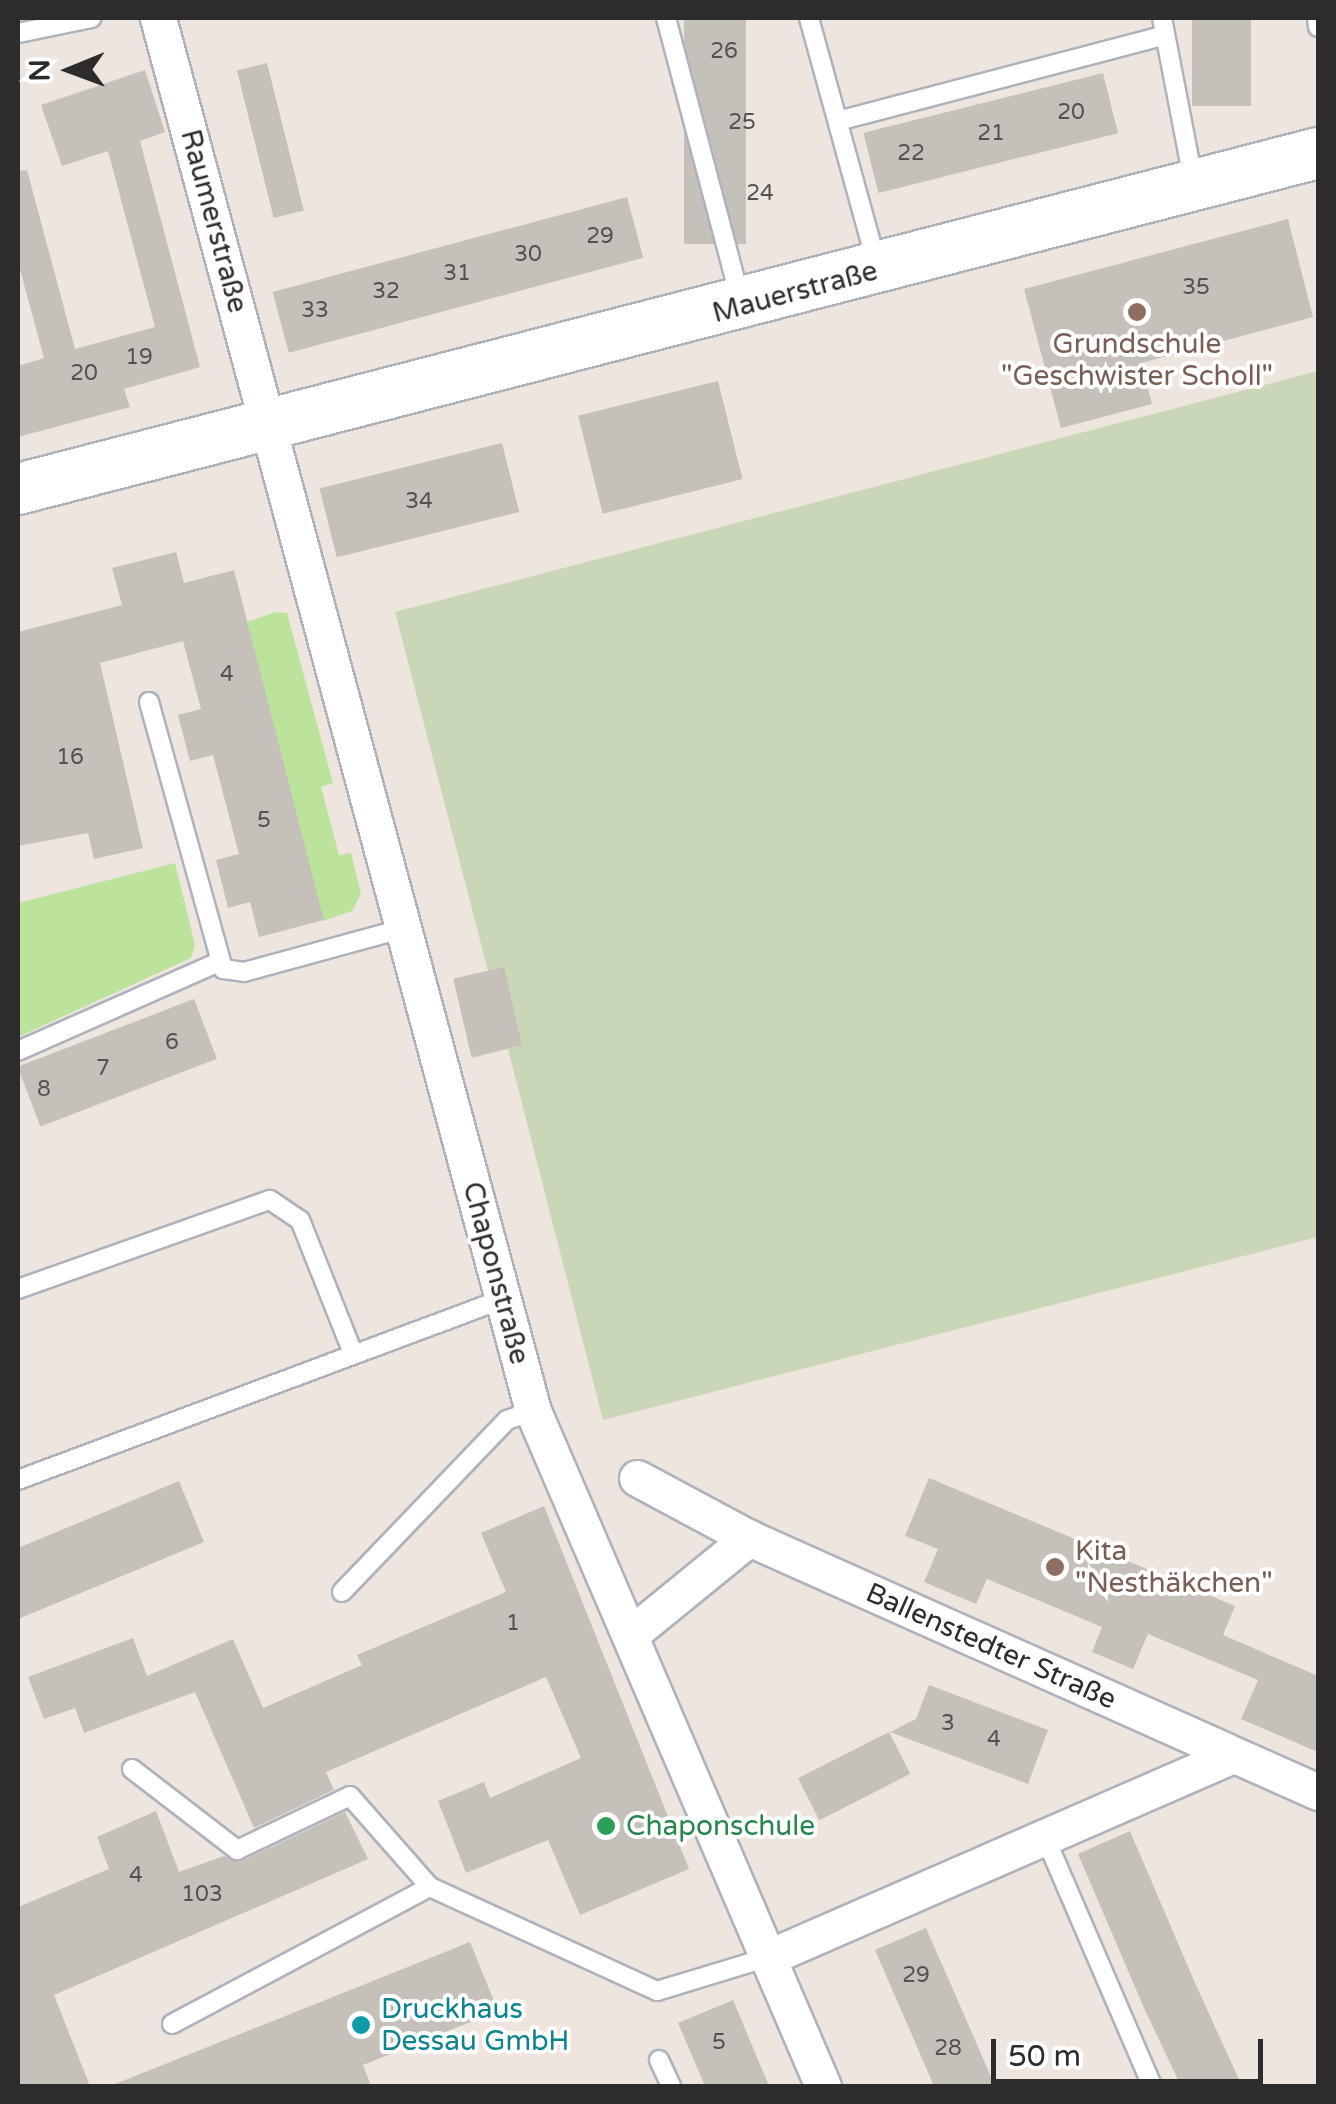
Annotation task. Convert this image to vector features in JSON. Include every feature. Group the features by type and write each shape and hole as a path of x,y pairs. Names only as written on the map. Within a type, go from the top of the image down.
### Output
{"street":[{"name":"Raumerstraße","path":"158,18 270,424"},
{"name":"Mauerstraße","path":"18,489 743,306 1318,153"},
{"name":"Chaponstraße","path":"270,424 533,1410 823,2086"},
{"name":"Ballenstedter Straße","path":"637,1478 749,1538 1318,1792"},
{"path":"630,1635 749,1538"},
{"path":"769,1957 1233,1755"}],"lane":[{"path":"18,33 91,18"},
{"path":"666,18 743,306"},
{"path":"810,18 878,270"},
{"path":"1317,18 1318,27"},
{"path":"838,121 1163,26 1194,186"},
{"path":"149,702 217,963"},
{"path":"18,1051 217,963 244,972 405,928"},
{"path":"18,1289 270,1200 300,1220 353,1352"},
{"path":"18,1480 503,1298"},
{"path":"342,1592 507,1420 533,1410"},
{"path":"132,1768 237,1850 350,1796 430,1887 657,1992 769,1957"},
{"path":"1045,1837 1152,2086"},
{"path":"172,2024 430,1887"},
{"path":"659,2060 671,2086"}],"green space":[{"path":"1318,371 1318,1237 603,1420 508,1049 472,1058 454,980 488,971 395,612"},
{"path":"276,612 287,613 333,783 321,787 339,855 351,853 361,894 352,911 323,921 247,622"},
{"path":"175,863 195,945 191,958 18,1037 18,903"}],"building":[{"path":"684,18 746,18 746,244 684,244"},
{"path":"1192,18 1251,18 1251,106 1192,106"},
{"path":"267,63 304,210 274,218 237,70"},
{"path":"145,70 165,132 140,141 200,367 124,389 130,407 18,437 18,366 44,358 18,262 18,171 27,170 75,349 155,327 108,151 62,166 41,105"},
{"path":"1103,73 1118,133 878,193 863,133"},
{"path":"627,197 643,258 289,353 273,292"},
{"path":"1288,219 1313,317 1141,363 1152,404 1061,428 1024,289"},
{"path":"718,381 742,479 603,514 578,416"},
{"path":"502,443 519,512 337,557 320,488"},
{"path":"176,552 184,583 234,570 324,920 259,937 250,902 228,908 216,860 239,854 213,755 190,761 178,715 201,709 183,641 100,663 143,848 94,859 88,833 18,846 18,632 122,605 112,568"},
{"path":"504,967 522,1045 471,1057 453,979"},
{"path":"194,999 217,1059 40,1126 18,1067"},
{"path":"929,1478 1235,1606 1223,1635 1318,1676 1318,1752 1241,1719 1258,1680 1148,1634 1133,1669 1092,1652 1102,1627 987,1579 976,1604 924,1582 938,1549 905,1536"},
{"path":"179,1481 204,1542 18,1619 18,1548"},
{"path":"544,1506 689,1869 580,1915 548,1840 466,1873 438,1801 484,1782 490,1798 581,1758 546,1677 326,1772 334,1790 254,1828 195,1692 84,1733 75,1708 44,1719 28,1677 133,1638 147,1676 233,1639 263,1708 362,1665 357,1655 506,1592 481,1533"},
{"path":"929,1685 1048,1730 1028,1784 890,1732 916,1719"},
{"path":"889,1732 910,1774 819,1820 798,1778"},
{"path":"156,1811 179,1872 224,1856 242,1861 345,1812 368,1859 54,1995 90,2086 18,2086 18,1907 109,1869 97,1837"},
{"path":"1130,1831 1242,2086 1181,2086 1144,2008 1078,1854"},
{"path":"926,1928 995,2086 934,2086 875,1950"},
{"name":"Druckhaus Dessau GmbH","path":"470,1942 498,2011 363,2065 371,2086 110,2086"},
{"path":"733,2000 769,2086 705,2086 678,2023"}],"place":[{"name":"Grundschule \"Geschwister Scholl\"","path":"1137,312"},
{"name":"Kita \"Nesthäkchen\"","path":"1055,1567"},
{"name":"Chaponschule","path":"606,1826"},
{"name":"Druckhaus Dessau GmbH","path":"361,2025"}]}
